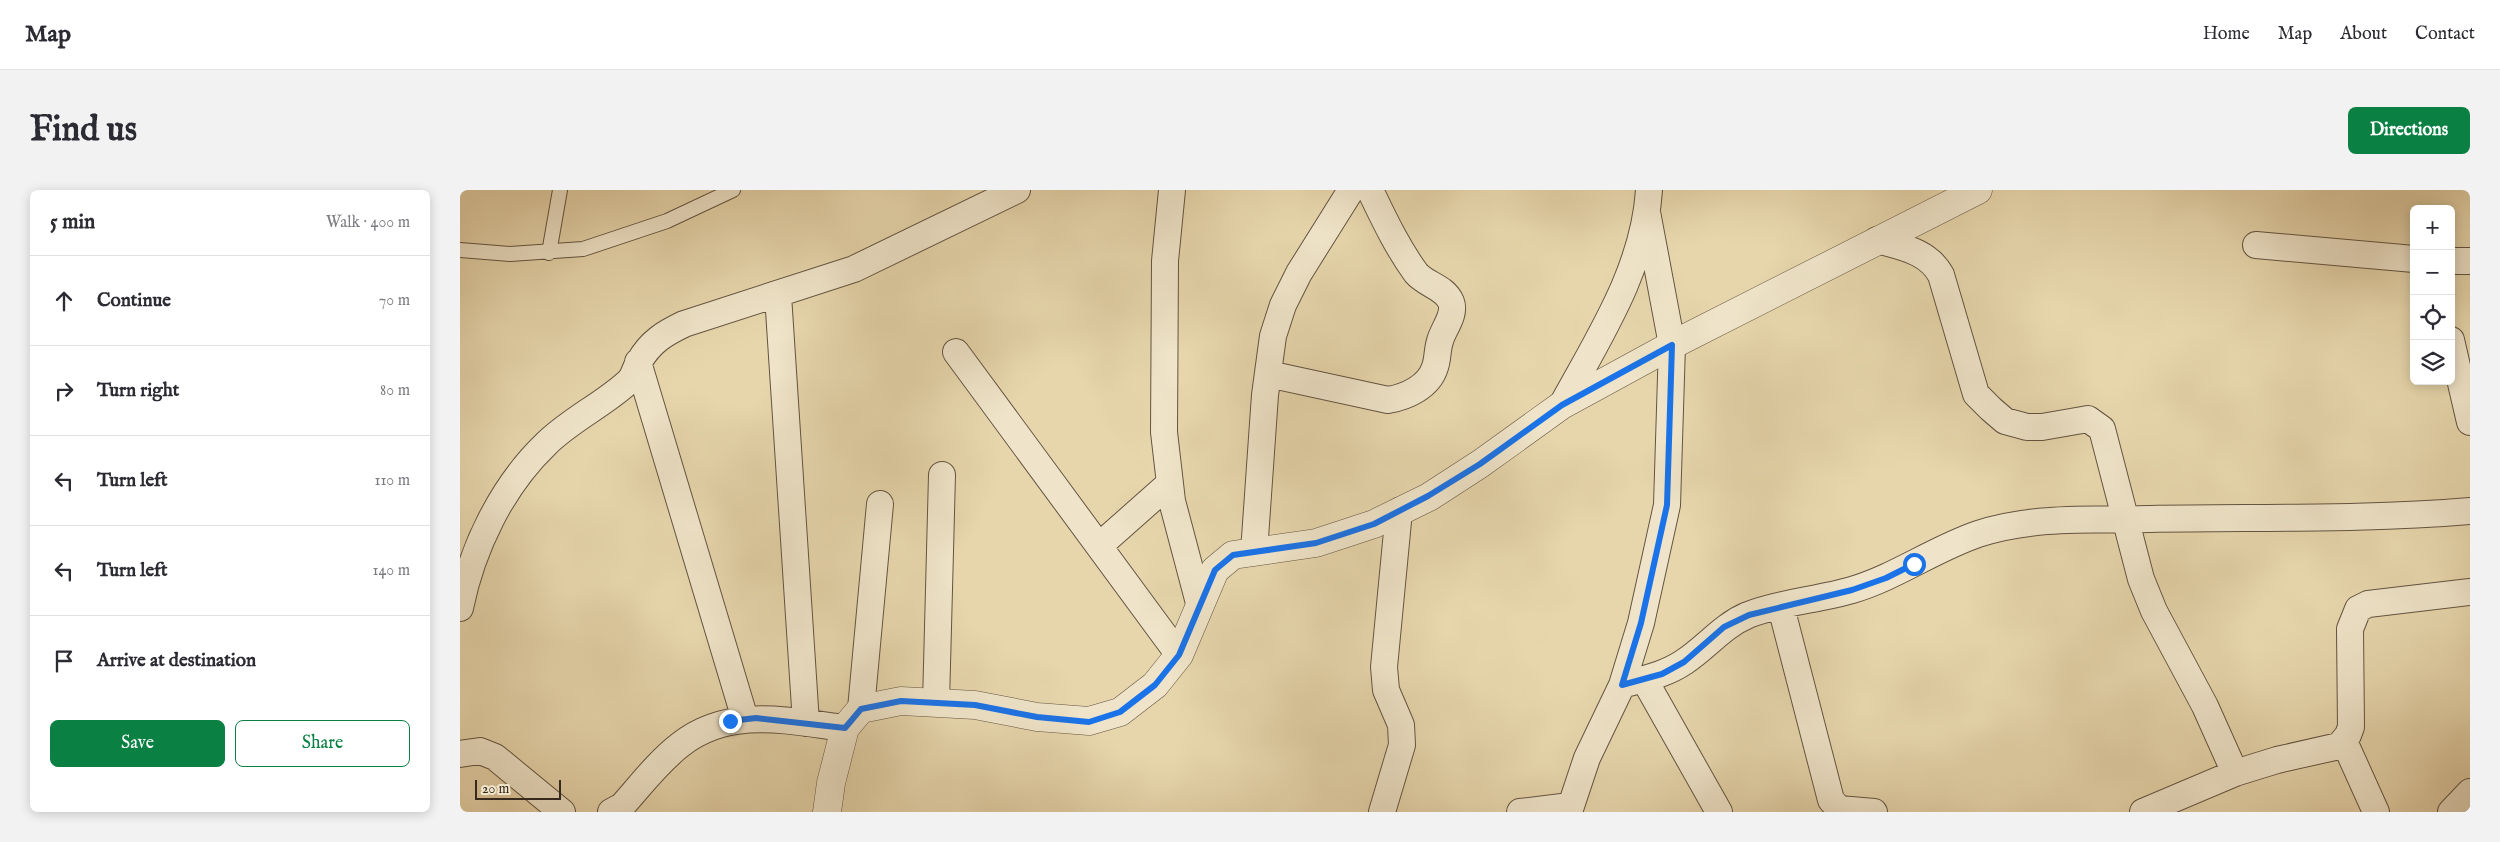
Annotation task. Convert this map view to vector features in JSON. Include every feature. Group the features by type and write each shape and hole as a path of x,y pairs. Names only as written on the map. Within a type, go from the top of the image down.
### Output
{"street":[{"path":"460,608 476,557 495,511 520,473 546,443 614,395 631,379 638,362 650,345 663,334 684,324 854,269 1017,190"},
{"path":"1172,190 1165,261 1164,432 1170,484 1179,528 1199,604"},
{"path":"1254,552 1268,374 1273,336 1283,305 1299,273 1351,190"},
{"path":"1268,374 1388,400 1401,398 1416,390 1427,382 1435,368 1440,341 1450,317 1452,304 1447,295 1418,275 1406,259 1395,242 1370,190"},
{"path":"612,812 622,806 679,745 704,729 744,719 756,718 806,724 853,719 901,701 975,705 1037,717 1089,722 1120,712 1155,685 1179,655 1215,570 1233,555 1316,543 1374,524 1428,496 1480,464 1562,405 1672,345 1978,190"},
{"path":"1520,812 1569,809 1586,758 1633,682 1641,623 1667,505 1672,345 1648,201"},
{"path":"1562,405 1629,279 1648,201"},
{"path":"1877,240 1926,256 1935,264 1941,275 1976,394 2005,421 2016,425 2042,427 2088,420 2102,428 2141,579 2154,611 2205,706 2235,774"},
{"path":"2256,245 2410,259"},
{"path":"2455,261 2470,261"},
{"path":"778,295 806,724"},
{"path":"956,352 1179,655"},
{"path":"2455,357 2470,422"},
{"path":"638,362 744,719"},
{"path":"936,703 942,475"},
{"path":"1099,546 1170,484"},
{"path":"827,812 831,783 853,719 880,504"},
{"path":"1382,812 1402,745 1402,725 1386,690 1384,667 1399,511"},
{"path":"1633,682 1662,674 1684,662 1724,627 1749,615 1852,590 1886,578 1978,534 2044,521 2401,517 2470,511"},
{"path":"2143,812 2172,805 2235,774 2277,760 2339,746 2344,741 2351,727 2350,629 2358,609 2368,604 2470,592"},
{"path":"1781,607 1831,800 1839,809 1874,812"},
{"path":"1633,682 1719,812"},
{"path":"2344,741 2376,812"},
{"path":"460,747 460,754 480,751 495,757 562,812"},
{"path":"2451,812 2470,792"}],"lane":[{"path":"549,253 560,190"},
{"path":"460,250 510,254 583,250 667,221 733,190"}],"route":[{"path":"730,721 756,718 845,728 861,709 901,701 975,705 1037,717 1089,722 1120,712 1155,685 1179,655 1215,570 1233,555 1316,543 1374,524 1428,496 1480,464 1562,405 1672,345 1667,505 1657,558 1641,623 1622,685 1662,674 1684,662 1724,627 1749,615 1852,590 1886,578 1914,564"}]}
